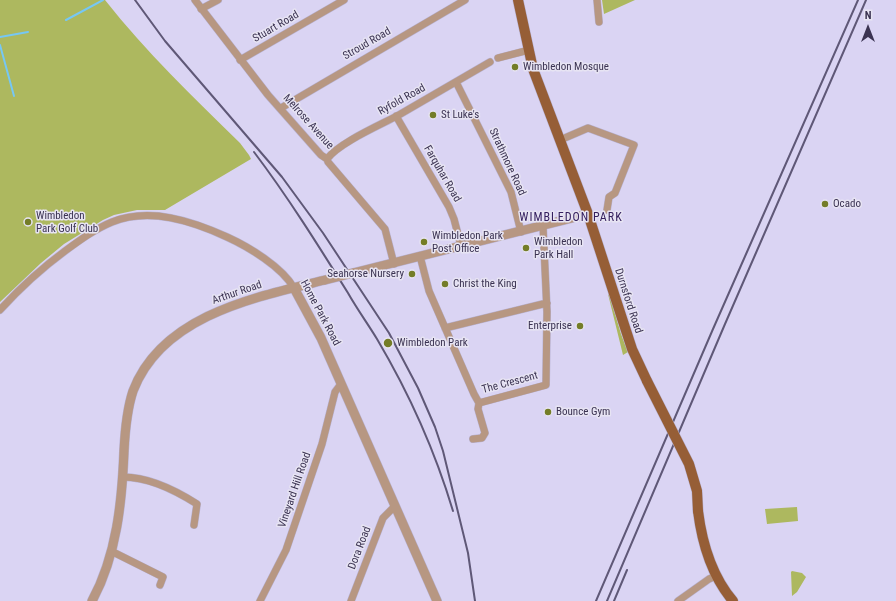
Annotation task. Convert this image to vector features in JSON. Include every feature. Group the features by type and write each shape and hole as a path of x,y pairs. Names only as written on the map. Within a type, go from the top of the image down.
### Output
{"main road":[{"name":"Durnsford Road","path":"518,0 533,69 588,214 632,349 642,374 689,464 695,485 700,528 706,553 716,576 732,601"}],"street":[{"name":"Melrose Avenue","path":"195,0 268,95 326,159 385,228 394,264"},
{"path":"202,9 218,0"},
{"name":"Stuart Road","path":"240,60 344,0"},
{"name":"Stroud Road","path":"281,108 465,0"},
{"path":"596,0 599,22"},
{"path":"498,58 529,50"},
{"name":"Ryfold Road","path":"326,159 332,152 490,62"},
{"name":"Strathmore Road","path":"456,82 511,192 521,232"},
{"name":"Farquhar Road","path":"396,116 449,207 454,219 461,246"},
{"path":"560,140 588,128 634,145 615,193 609,197 607,210"},
{"name":"Arthur Road","path":"92,601 104,575 117,526 123,477 124,448 133,391 144,368 164,345 184,330 213,313 253,298 394,264 420,256 521,232 588,214"},
{"name":"Home Park Road","path":"0,310 33,276 84,236 114,222 138,217 157,216 179,219 211,230 234,240 272,265 292,284 321,338 437,601"},
{"name":"The Crescent","path":"420,256 427,287 444,328 479,403 546,385 547,303 543,226"},
{"path":"444,328 547,303"},
{"name":"Vineyard Hill Road","path":"260,601 286,550 322,444 335,392 342,384"},
{"path":"473,439 482,438 485,433 478,409 479,403"},
{"path":"123,477 144,479 185,496 197,504 194,525"},
{"name":"Dora Road","path":"351,601 383,518 395,506"},
{"path":"111,551 163,577 160,585"},
{"path":"678,601 709,579 716,576"}],"green space":[{"path":"0,0 105,0 153,56 240,143 251,159 165,210 137,210 114,215 103,220 64,244 41,263 0,302"},
{"path":"602,0 635,0 604,14"},
{"path":"608,294 610,296 628,352 623,355"},
{"path":"797,507 798,521 767,524 765,509"},
{"path":"791,572 802,573 806,577 797,592 792,596"}],"waterway":[{"path":"66,20 103,0"},
{"path":"0,37 28,32"},
{"path":"0,45 14,96"}],"railway":[{"path":"135,0 165,41 282,177 323,233 389,333 418,388 435,427 443,451 468,553 475,601"},
{"path":"596,601 713,329 858,0"},
{"path":"607,601 725,324 866,0"},
{"path":"254,152 302,221 389,359 429,444 453,511"},
{"path":"614,601 627,570"}],"place":[{"name":"Wimbledon Mosque","path":"515,67"},
{"name":"St Luke's","path":"433,115"},
{"name":"Ocado","path":"825,204"},
{"name":"Wimbledon Park Golf Club","path":"28,222"},
{"name":"Wimbledon Park Post Office","path":"424,242"},
{"name":"Wimbledon Park Hall","path":"526,248"},
{"name":"Seahorse Nursery","path":"412,274"},
{"name":"Christ the King","path":"445,284"},
{"name":"Enterprise","path":"580,326"},
{"name":"Wimbledon Park","path":"388,343"},
{"name":"Bounce Gym","path":"548,412"}],"district":[{"name":"WIMBLEDON PARK","path":"571,218"}]}
